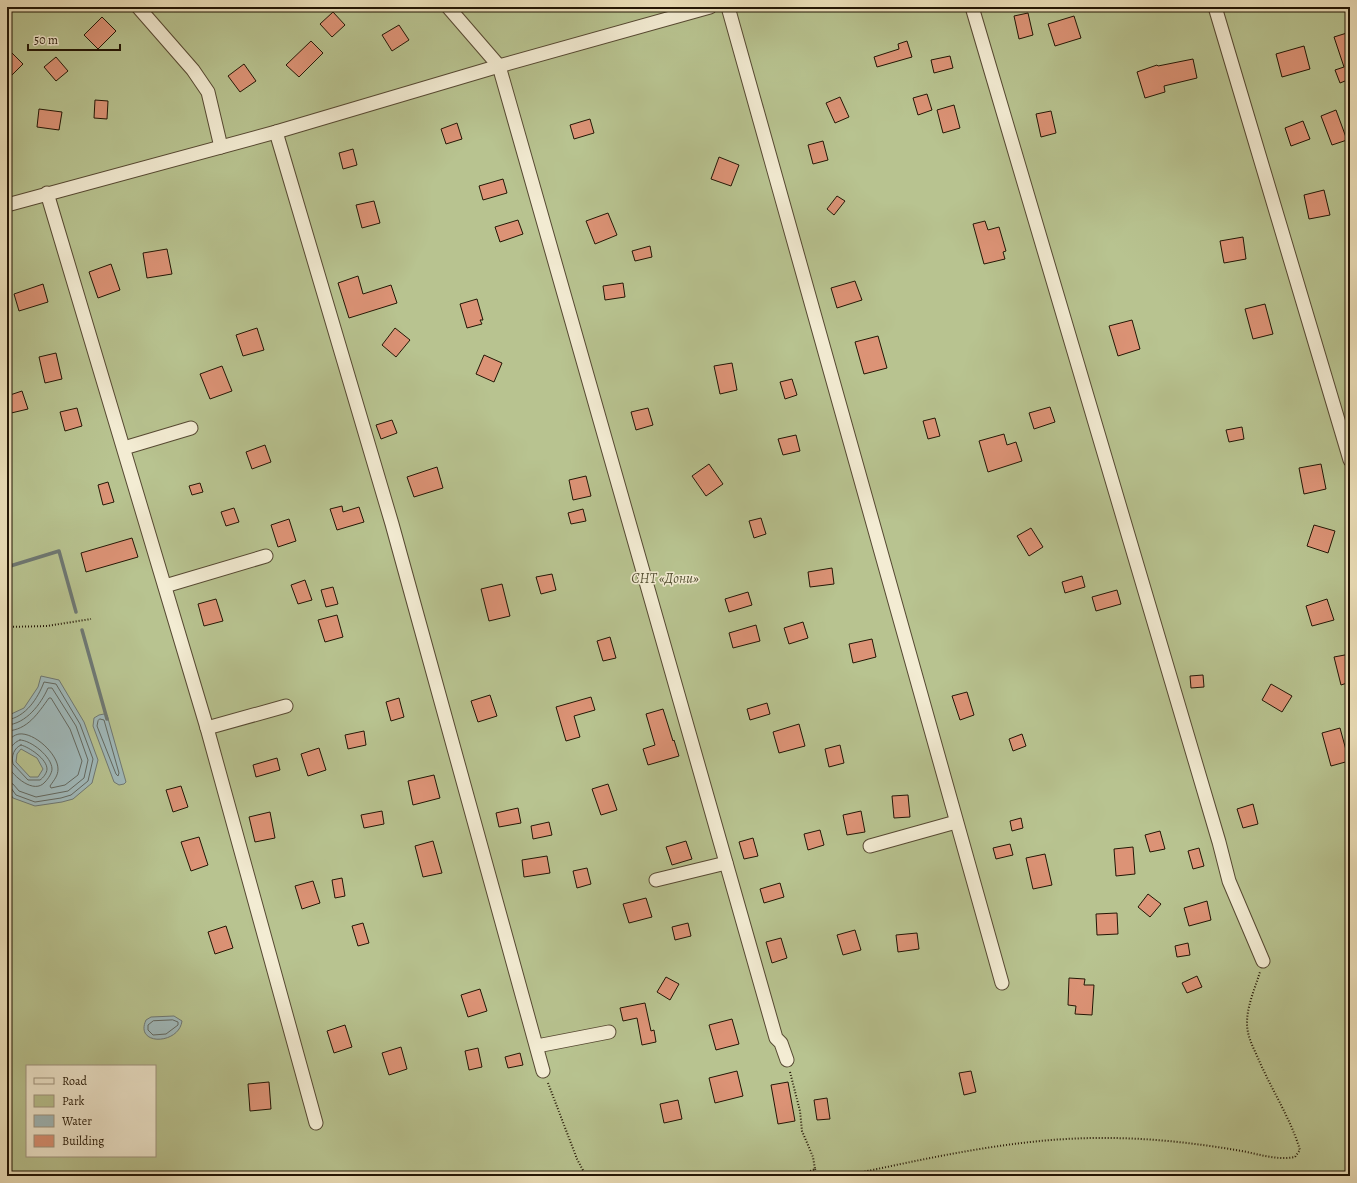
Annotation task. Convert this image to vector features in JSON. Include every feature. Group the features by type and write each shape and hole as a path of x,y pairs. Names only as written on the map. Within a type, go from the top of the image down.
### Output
{"street":[{"path":"138,7 193,70 208,92 221,147"},
{"path":"448,7 499,66 776,1038 781,1043 787,1060"},
{"path":"7,205 276,132 499,66 710,7"},
{"path":"728,7 1002,983"},
{"path":"972,7 1210,812 1229,881 1263,961"},
{"path":"1215,7 1350,460"},
{"path":"276,132 392,524 544,1071"},
{"path":"47,193 207,728 316,1123"},
{"path":"124,448 191,428"},
{"path":"165,586 266,556"},
{"path":"207,728 286,706"},
{"path":"870,846 956,822"},
{"path":"656,880 726,863"},
{"path":"537,1046 609,1032"}],"path":[{"path":"7,627 47,626 91,619"},
{"path":"844,1176 973,1149 1051,1140 1106,1138 1163,1141 1236,1149 1285,1159 1296,1157 1300,1150 1296,1136 1248,1037 1247,1023 1249,1009 1263,961"},
{"path":"787,1060 800,1111 802,1131 813,1157 815,1170 818,1176"},
{"path":"544,1071 577,1159 586,1176"},
{"path":"798,1176 815,1170"}],"green space":[{"name":"СНТ «Дони»","path":"7,7 1350,7 1350,1176 7,1176"}],"water":[{"path":"41,676 59,680 84,722 98,760 92,783 73,799 35,806 13,798 7,789 7,716 24,708 38,687","holes":["21,749 37,758 43,769 38,777 30,777 16,762 17,754"]},
{"path":"104,714 107,715 126,782 124,784 119,785 114,782 93,726 94,718"},
{"path":"174,1016 182,1021 179,1029 173,1035 158,1039 151,1038 146,1034 144,1028 146,1020 151,1017"}],"building":[{"path":"333,12 345,25 332,37 320,24"},
{"path":"1028,13 1033,35 1019,39 1014,16"},
{"path":"1074,16 1081,38 1055,46 1048,24"},
{"path":"102,17 116,31 98,49 84,35"},
{"path":"399,25 409,40 392,51 382,35"},
{"path":"1350,32 1350,79 1340,83 1335,70 1344,67 1334,37"},
{"path":"311,41 323,53 299,77 286,65"},
{"path":"907,41 912,57 877,67 874,57 899,49 898,44"},
{"path":"1304,46 1310,69 1282,77 1276,54"},
{"path":"7,48 23,64 7,80"},
{"path":"950,56 953,68 934,73 931,60"},
{"path":"56,57 68,71 56,81 44,67"},
{"path":"1193,59 1197,78 1164,86 1165,92 1145,98 1137,72 1157,65"},
{"path":"244,64 256,81 240,92 228,76"},
{"path":"927,94 932,110 918,115 913,98"},
{"path":"840,97 849,117 835,123 826,103"},
{"path":"95,100 108,101 107,119 94,118"},
{"path":"954,105 960,128 943,133 937,110"},
{"path":"39,109 62,112 59,130 37,127"},
{"path":"1336,110 1347,140 1332,145 1321,116"},
{"path":"1051,111 1056,133 1041,137 1036,114"},
{"path":"590,119 594,133 574,139 570,125"},
{"path":"1303,121 1310,139 1291,146 1285,128"},
{"path":"457,123 462,139 446,144 441,129"},
{"path":"823,141 828,160 813,164 808,145"},
{"path":"353,149 357,165 343,169 339,153"},
{"path":"719,157 739,165 731,186 711,179"},
{"path":"503,179 507,193 483,200 479,186"},
{"path":"1324,190 1330,215 1309,219 1304,195"},
{"path":"837,196 845,201 834,215 827,209"},
{"path":"374,201 380,223 362,228 356,205"},
{"path":"608,213 617,235 595,244 586,221"},
{"path":"518,220 523,234 500,242 495,227"},
{"path":"985,221 988,230 999,227 1006,251 1003,252 1005,259 984,264 973,224"},
{"path":"1243,237 1246,259 1224,263 1220,241"},
{"path":"650,246 652,257 635,261 632,251"},
{"path":"167,249 172,274 147,278 143,253"},
{"path":"111,264 120,290 98,298 89,272"},
{"path":"358,276 363,294 391,285 397,303 349,318 338,283"},
{"path":"855,281 862,300 837,308 831,288"},
{"path":"623,283 625,297 605,300 603,286"},
{"path":"43,284 48,302 19,311 14,294"},
{"path":"477,299 483,320 480,320 482,324 467,328 460,304"},
{"path":"1265,304 1273,334 1253,339 1245,309"},
{"path":"1132,320 1140,349 1118,356 1109,326"},
{"path":"257,328 264,350 243,356 236,335"},
{"path":"395,328 410,340 396,357 382,345"},
{"path":"878,336 887,368 864,374 855,342"},
{"path":"56,353 62,379 45,383 39,357"},
{"path":"484,355 502,363 494,382 476,374"},
{"path":"732,363 737,390 720,394 714,366"},
{"path":"222,366 232,391 210,399 200,374"},
{"path":"792,379 797,395 785,399 780,382"},
{"path":"22,391 28,409 7,414 7,396"},
{"path":"1050,407 1055,422 1034,429 1029,413"},
{"path":"77,408 82,426 65,431 60,412"},
{"path":"648,408 653,425 636,430 631,412"},
{"path":"935,418 940,436 928,439 923,421"},
{"path":"392,420 397,433 381,439 376,425"},
{"path":"1242,427 1244,439 1229,442 1226,430"},
{"path":"1004,434 1007,445 1016,442 1022,461 988,472 979,441"},
{"path":"796,435 800,451 783,455 778,439"},
{"path":"265,445 271,462 252,469 246,452"},
{"path":"709,464 723,484 706,496 692,476"},
{"path":"1321,464 1326,489 1304,494 1299,468"},
{"path":"437,467 443,488 414,497 407,477"},
{"path":"586,476 591,496 573,500 569,480"},
{"path":"108,482 114,502 103,505 98,485"},
{"path":"200,483 203,492 192,495 189,486"},
{"path":"342,506 343,512 359,507 364,522 337,530 330,509"},
{"path":"234,508 239,522 226,526 221,512"},
{"path":"583,509 586,521 571,524 568,513"},
{"path":"761,518 766,534 754,538 749,521"},
{"path":"289,519 296,541 278,547 271,525"},
{"path":"1314,525 1335,531 1328,553 1307,546"},
{"path":"1031,528 1043,547 1029,556 1017,536"},
{"path":"132,538 138,557 86,572 81,553"},
{"path":"832,568 834,584 810,587 808,572"},
{"path":"552,574 556,590 541,594 536,577"},
{"path":"1082,576 1085,587 1065,593 1062,582"},
{"path":"305,580 312,600 298,604 291,585"},
{"path":"502,584 510,616 489,621 481,589"},
{"path":"333,587 338,604 326,607 321,590"},
{"path":"1117,590 1121,604 1096,611 1092,597"},
{"path":"748,592 752,605 729,612 725,599"},
{"path":"216,599 223,621 204,626 198,604"},
{"path":"1327,599 1334,620 1312,626 1306,606"},
{"path":"337,615 343,637 325,642 318,620"},
{"path":"803,622 808,638 789,644 784,628"},
{"path":"756,625 760,641 733,648 729,633"},
{"path":"610,637 616,658 603,661 597,641"},
{"path":"872,639 876,657 853,663 849,644"},
{"path":"1350,654 1350,682 1341,685 1334,657"},
{"path":"1203,675 1204,687 1191,688 1190,676"},
{"path":"1271,684 1292,696 1282,712 1262,700"},
{"path":"967,692 974,715 960,720 952,696"},
{"path":"490,695 497,716 478,722 471,701"},
{"path":"591,697 595,710 574,716 580,737 566,741 556,707"},
{"path":"399,698 404,717 391,721 386,702"},
{"path":"767,703 770,714 750,720 747,709"},
{"path":"663,709 679,756 648,765 643,749 655,745 646,714"},
{"path":"799,724 805,746 779,753 773,732"},
{"path":"1340,728 1349,761 1331,766 1322,733"},
{"path":"364,731 366,745 348,749 345,735"},
{"path":"1022,734 1026,746 1013,751 1009,739"},
{"path":"840,745 844,763 829,767 825,749"},
{"path":"319,748 326,770 308,776 301,754"},
{"path":"277,758 280,770 256,777 253,765"},
{"path":"434,775 440,798 413,805 408,781"},
{"path":"608,784 617,810 601,815 592,789"},
{"path":"181,786 188,807 173,812 166,790"},
{"path":"908,795 910,817 894,818 892,796"},
{"path":"1253,804 1258,824 1243,828 1237,809"},
{"path":"518,808 521,823 499,827 496,813"},
{"path":"382,811 384,824 364,828 361,815"},
{"path":"861,811 865,832 847,835 843,815"},
{"path":"270,812 275,838 255,842 249,817"},
{"path":"1021,818 1023,828 1012,831 1010,821"},
{"path":"549,822 552,835 533,839 531,826"},
{"path":"820,830 824,845 808,850 804,834"},
{"path":"1160,831 1165,849 1150,852 1145,835"},
{"path":"199,837 208,865 191,871 181,842"},
{"path":"753,838 758,856 744,859 739,842"},
{"path":"433,841 442,873 423,877 415,846"},
{"path":"686,841 692,859 672,865 666,847"},
{"path":"1010,844 1013,855 996,859 993,848"},
{"path":"1133,847 1135,874 1116,876 1114,849"},
{"path":"1199,848 1204,866 1193,869 1188,851"},
{"path":"1045,854 1052,885 1033,889 1026,858"},
{"path":"547,856 550,873 524,877 522,860"},
{"path":"587,868 591,884 577,888 573,871"},
{"path":"342,878 345,896 335,898 332,880"},
{"path":"313,881 320,903 302,909 295,886"},
{"path":"780,883 784,897 764,903 760,889"},
{"path":"1148,894 1161,904 1150,917 1138,907"},
{"path":"646,898 652,917 629,923 623,904"},
{"path":"1207,901 1211,920 1189,926 1184,908"},
{"path":"1117,913 1118,934 1097,935 1096,914"},
{"path":"363,923 369,943 358,946 352,926"},
{"path":"688,923 691,936 675,940 672,927"},
{"path":"226,926 233,948 215,954 208,932"},
{"path":"855,930 861,950 843,955 837,935"},
{"path":"917,933 919,949 898,952 896,935"},
{"path":"781,938 787,958 772,963 766,942"},
{"path":"1188,943 1190,955 1177,957 1175,946"},
{"path":"1197,976 1202,987 1187,993 1182,983"},
{"path":"666,977 679,984 670,1000 657,992"},
{"path":"1069,978 1085,979 1084,985 1094,985 1092,1015 1075,1014 1076,1006 1068,1005"},
{"path":"480,989 487,1011 468,1017 461,995"},
{"path":"645,1003 651,1031 654,1030 656,1042 642,1045 637,1018 623,1021 620,1008"},
{"path":"732,1019 739,1044 716,1050 709,1025"},
{"path":"345,1025 352,1047 334,1053 327,1031"},
{"path":"401,1047 407,1069 389,1075 382,1053"},
{"path":"478,1048 482,1067 469,1070 465,1051"},
{"path":"520,1053 523,1065 508,1068 505,1057"},
{"path":"737,1071 743,1096 715,1103 709,1078"},
{"path":"971,1071 976,1092 964,1095 959,1073"},
{"path":"269,1082 271,1109 250,1111 248,1084"},
{"path":"788,1082 795,1121 778,1124 771,1085"},
{"path":"827,1098 830,1119 817,1120 814,1100"},
{"path":"678,1100 682,1119 664,1123 660,1104"}],"waterway":[{"path":"7,567 59,551 76,612"},
{"path":"82,630 107,719"}]}
